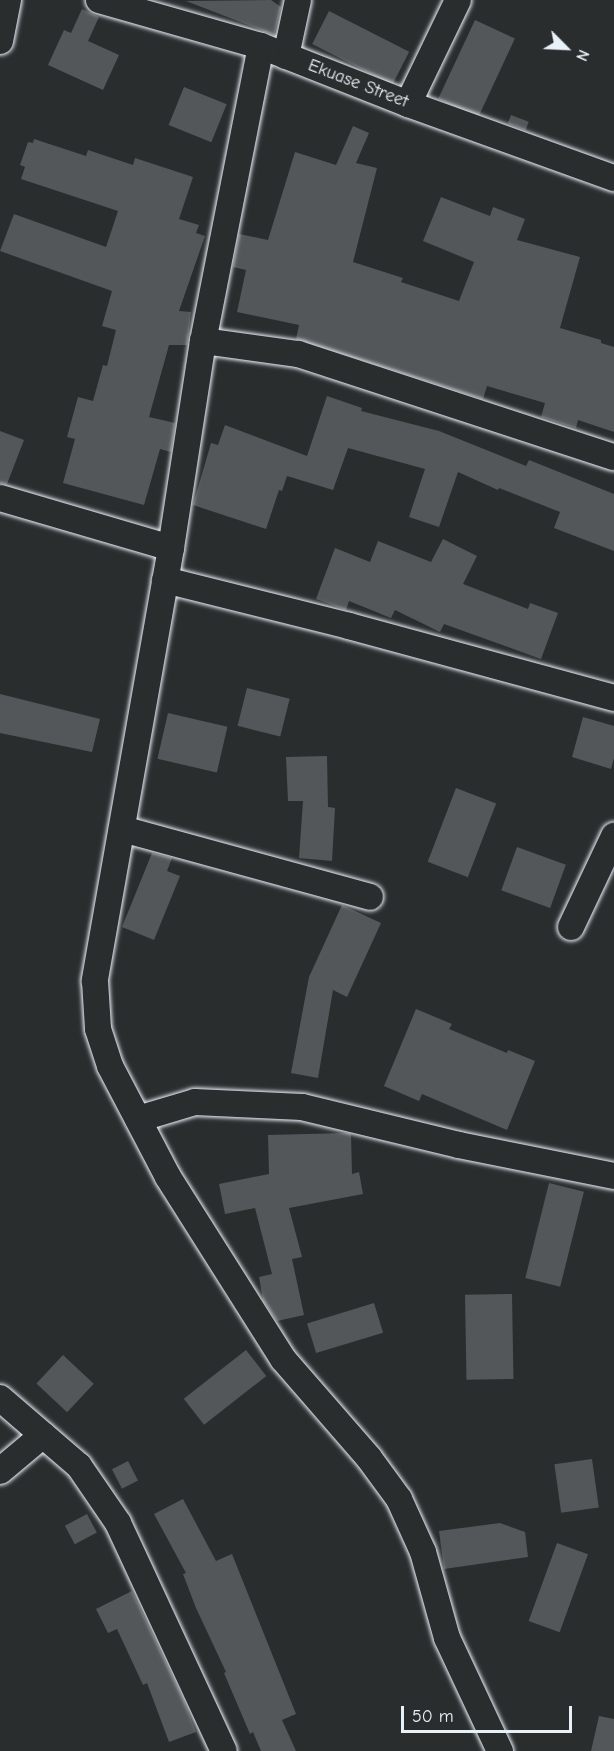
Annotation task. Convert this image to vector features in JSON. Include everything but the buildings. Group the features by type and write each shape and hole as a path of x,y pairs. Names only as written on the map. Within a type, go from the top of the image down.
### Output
{"street":[{"path":"0,42 8,0"},
{"name":"Ekuase Street","path":"99,0 261,46 408,104 614,178"},
{"path":"286,56 298,0"},
{"path":"408,104 458,0"},
{"path":"261,46 203,341 171,548 95,981 98,1029 110,1066 168,1177 283,1359 369,1458 399,1499 423,1552 447,1638 500,1751"},
{"path":"203,341 298,354 614,457"},
{"path":"0,498 171,548"},
{"path":"165,580 349,626 614,698"},
{"path":"122,829 370,897"},
{"path":"571,927 614,836"},
{"path":"138,1119 195,1102 302,1107 459,1145 614,1176"},
{"path":"0,1398 79,1466 118,1523 224,1751"},
{"path":"0,1471 43,1435"}]}
